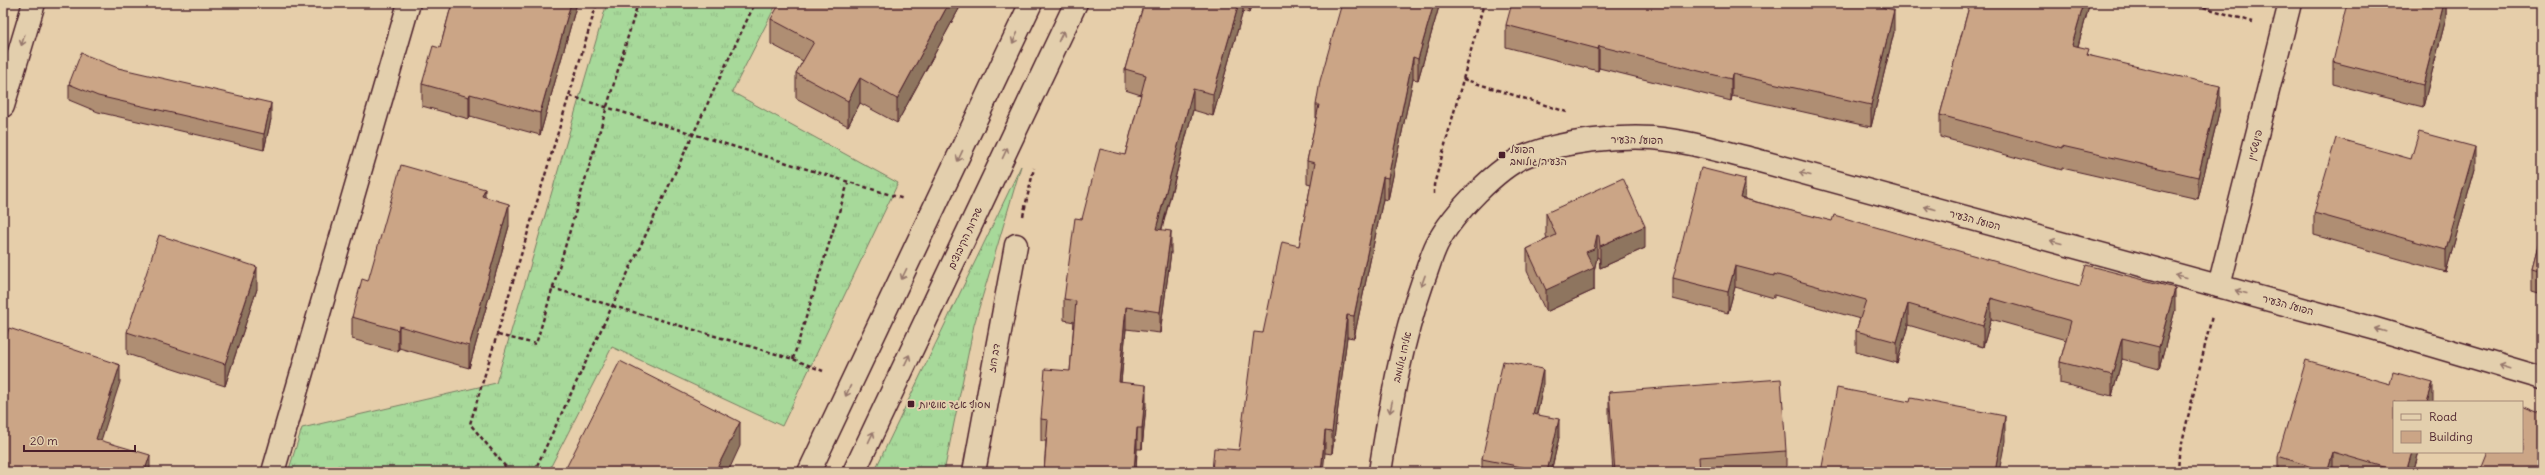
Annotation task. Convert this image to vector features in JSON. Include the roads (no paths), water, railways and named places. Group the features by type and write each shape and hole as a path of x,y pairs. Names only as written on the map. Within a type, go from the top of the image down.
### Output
{"street":[{"path":"3,106 34,3"},
{"path":"272,472 408,3"},
{"path":"809,472 936,208 1031,3"},
{"name":"שדרות הקיבוצים","path":"854,472 1076,3"},
{"name":"פינשטיין","path":"2219,286 2290,3"},
{"name":"הפועל הצעיר","path":"1437,244 1460,211 1490,180 1527,155 1568,144 1613,139 1653,138 1695,145 1756,160 2376,328 2542,378"},
{"name":"אליהו גולומב","path":"1380,472 1401,356 1416,301 1437,244"},
{"name":"דב הוז","path":"974,472 1016,245"}],"place":[{"name":"הפועל הצעיר/גולומב","path":"1502,155"},
{"name":"מסוף אגד אושיות","path":"911,404"}]}
